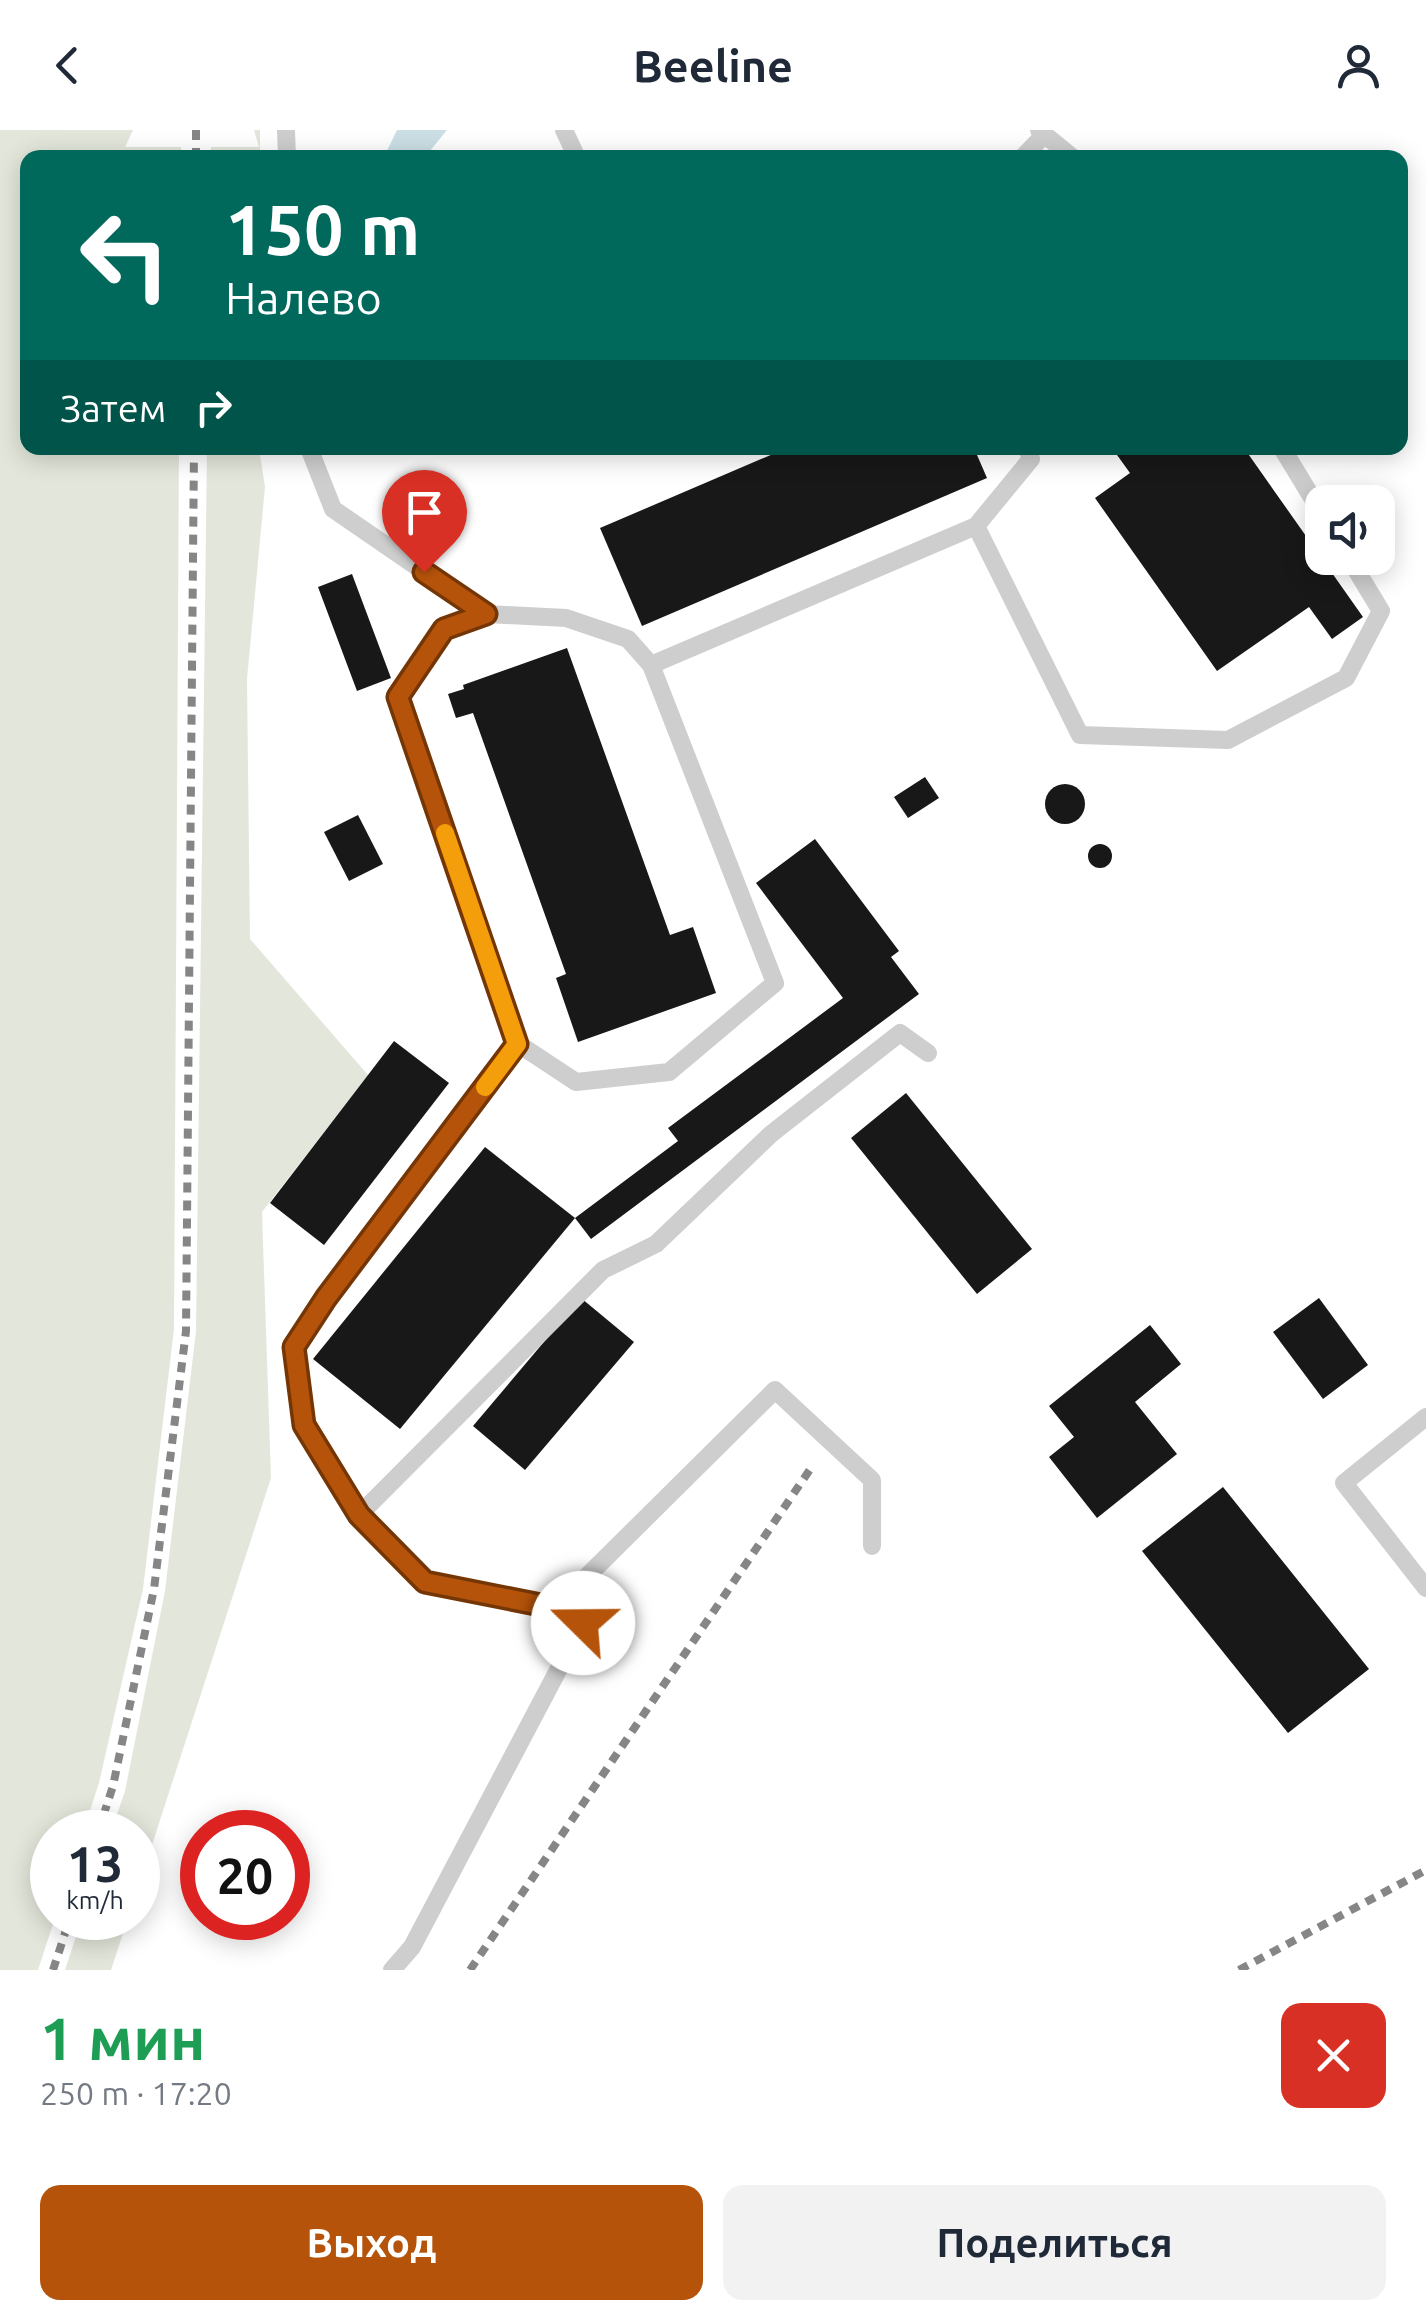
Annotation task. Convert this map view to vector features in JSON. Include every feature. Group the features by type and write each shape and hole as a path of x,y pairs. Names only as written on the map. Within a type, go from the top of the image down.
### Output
{"lane":[{"path":"1041,133 1063,150"},
{"path":"312,455 332,509 486,614"},
{"path":"652,666 976,526 1031,460 1029,455"},
{"path":"1286,455 1305,486"},
{"path":"976,526 1080,735 1228,740 1346,678 1382,611 1360,575"},
{"path":"486,614 566,618 628,639 652,666 775,984 669,1072 576,1082 517,1044 398,697 444,629 486,614"},
{"path":"359,1515 603,1270 656,1244 771,1134 900,1032 928,1052"},
{"path":"392,1970 412,1948 583,1623 556,1608 425,1582 359,1515 304,1425 294,1347 326,1298 517,1044"},
{"path":"556,1608 775,1390 872,1480 872,1546"},
{"path":"1426,1417 1344,1483 1426,1588"}],"shaded area":[{"path":"0,130 133,130 125,147 181,150 20,150 20,455 179,455 174,1329 143,1589 99,1783 90,1810 30,1810 30,1940 48,1940 38,1970 0,1970"},
{"path":"254,130 260,130 260,150 211,150 211,147 259,147"},
{"path":"397,130 447,130 431,150 387,150"},
{"path":"207,455 260,455 265,487 247,679 250,939 368,1075 262,1212 271,1478 160,1820 160,1810 119,1810 165,1591 196,1331"},
{"path":"75,1940 121,1940 111,1970 65,1970"}],"building":[{"path":"771,455 977,455 987,478 642,626 600,528"},
{"path":"1117,455 1249,455 1305,535 1305,575 1333,575 1363,617 1332,639 1309,607 1217,671 1095,498 1130,473"},
{"path":"352,574 391,678 357,691 318,587"},
{"path":"567,648 670,935 693,927 716,993 578,1042 556,978 566,974 473,713 456,718 448,694"},
{"path":"925,777 939,798 908,818 894,797"},
{"path":"1065,784 1079,790 1085,804 1079,818 1065,824 1051,818 1045,804 1051,790"},
{"path":"358,815 383,864 349,881 324,832"},
{"path":"815,839 899,951 891,957 919,994 591,1239 575,1218 678,1141 668,1128 843,998 756,883"},
{"path":"1100,844 1112,856 1100,868 1088,856"},
{"path":"394,1041 449,1083 324,1245 270,1203"},
{"path":"906,1093 1032,1249 977,1294 851,1138"},
{"path":"485,1147 575,1218 400,1429 313,1359"},
{"path":"581,1298 634,1342 525,1470 473,1426"},
{"path":"1319,1298 1368,1365 1323,1399 1273,1332"},
{"path":"1150,1325 1181,1364 1135,1402 1177,1454 1097,1518 1049,1457 1074,1437 1049,1406"},
{"path":"1223,1487 1369,1669 1288,1733 1142,1551"}],"railway":[{"path":"196,130 196,150"},
{"path":"105,1810 154,1589 186,1331 194,455"},
{"path":"470,1970 811,1468"},
{"path":"1239,1970 1426,1870"},
{"path":"53,1970 63,1940"}],"slow traffic":[{"path":"445,833 517,1044 485,1087"}],"route":[{"path":"424,572 486,614 444,629 398,697 517,1044 326,1298 294,1347 304,1425 359,1515 425,1582 556,1608 583,1623"}]}
